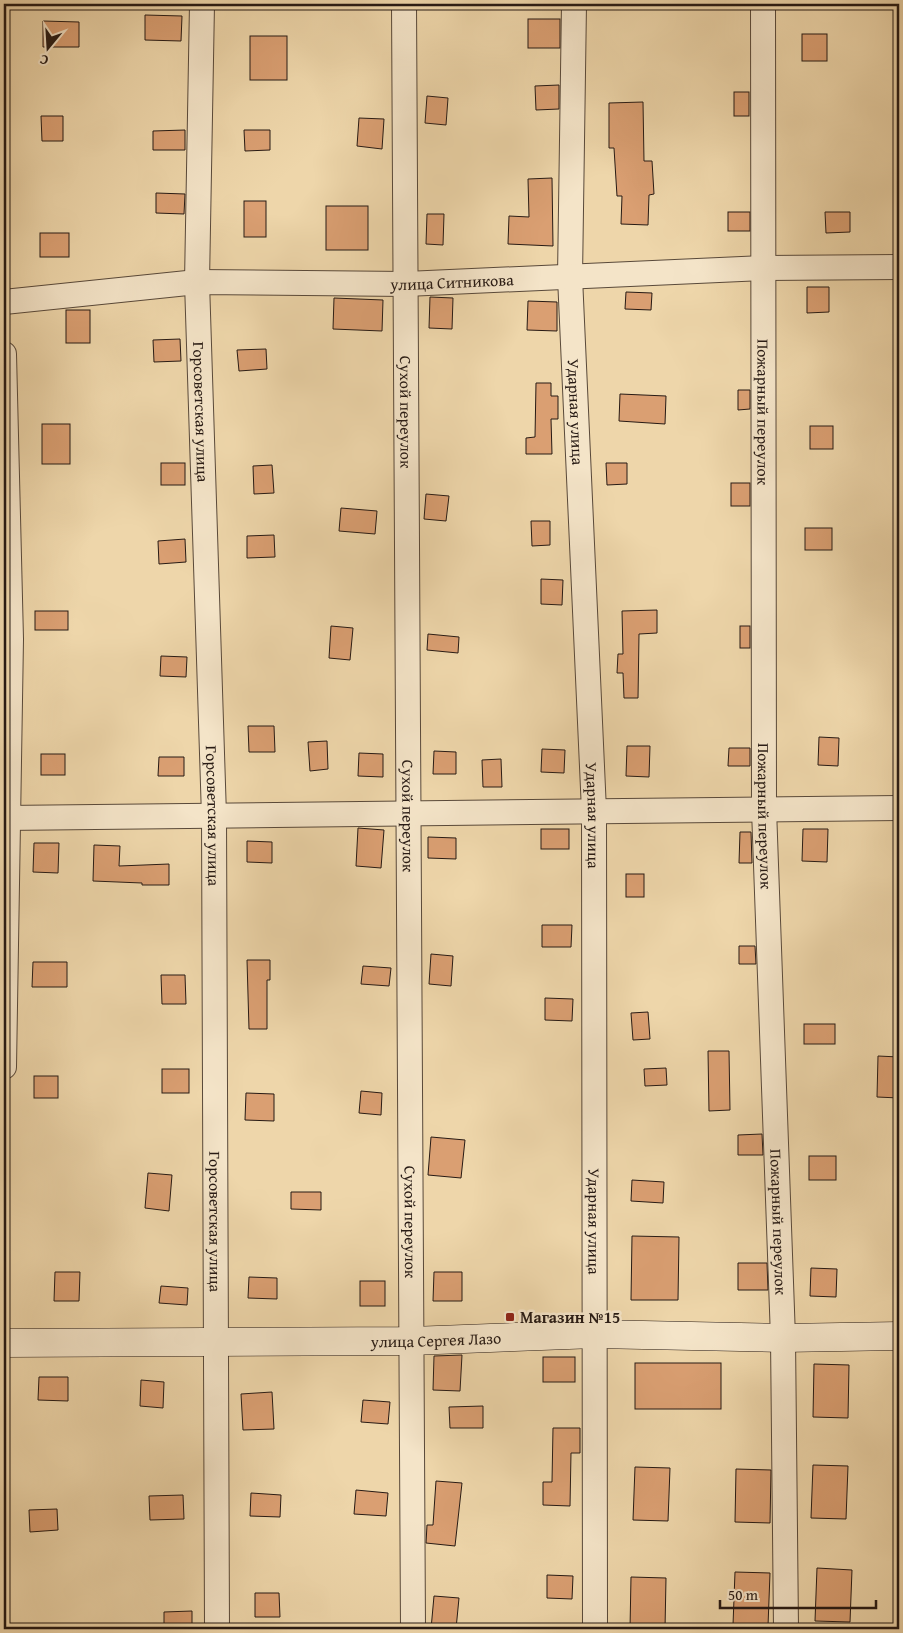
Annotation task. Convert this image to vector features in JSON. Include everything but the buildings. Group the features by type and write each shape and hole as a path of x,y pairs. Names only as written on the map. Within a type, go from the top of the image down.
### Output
{"main road":[{"name":"улица Сергея Лазо","path":"4,1343 411,1341 596,1334 783,1338 899,1336"}],"street":[{"name":"Горсоветская улица","path":"202,4 197,282 214,816 216,1629"},
{"name":"Сухой переулок","path":"404,4 413,1629"},
{"name":"Ударная улица","path":"574,4 570,277 594,811 595,1629"},
{"name":"Пожарный переулок","path":"763,4 764,809 783,1338 786,1629"},
{"name":"улица Ситникова","path":"4,302 197,282 406,284 764,268 899,266"},
{"path":"4,354 11,639 6,818 4,1067"},
{"path":"6,818 899,808"}],"place":[{"name":"Магазин №15","path":"510,1317"}]}
